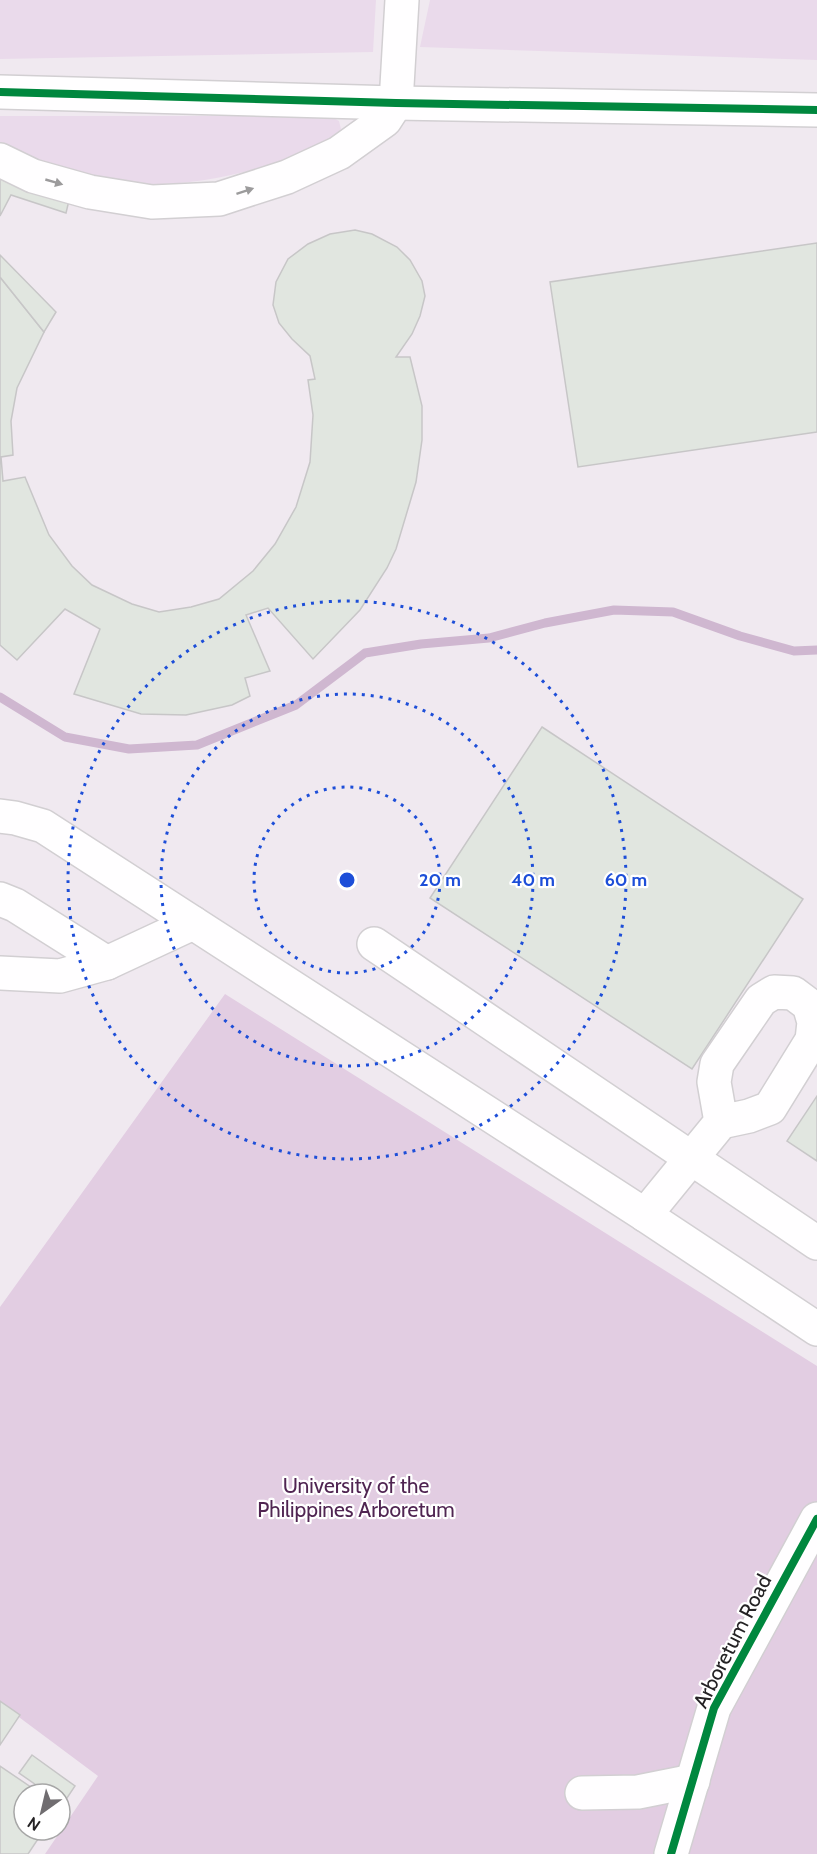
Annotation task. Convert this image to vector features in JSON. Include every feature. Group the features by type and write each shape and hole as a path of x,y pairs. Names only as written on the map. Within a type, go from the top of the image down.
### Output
{"street":[{"path":"0,159 33,176 90,192 152,202 219,199 287,177 339,153 385,120 396,103 402,0"},
{"path":"0,92 396,103 817,110"},
{"path":"0,816 43,826 645,1215 817,1329"},
{"path":"0,899 15,905 107,963"},
{"path":"0,972 60,976 107,963 193,922"},
{"path":"374,944 817,1243"},
{"path":"645,1215 721,1122"},
{"name":"Arboretum Road","path":"671,1854 714,1708 817,1519"},
{"path":"582,1793 638,1791 693,1780"}],"shaded area":[{"path":"0,0 817,0 817,1854 0,1854"},
{"path":"0,0 376,0 373,52 0,59"},
{"path":"430,0 817,0 817,60 420,47"},
{"path":"0,116 330,116 339,121 341,129 329,140 313,149 256,169 176,183 122,183 95,180 51,169 0,148"}],"green space":[{"name":"University of the Philippines Arboretum","path":"225,994 817,1366 817,1854 45,1854 53,1842 72,1842 72,1814 98,1776 0,1703 0,1307"}],"building":[{"path":"0,165 71,192 66,213 11,195 0,216"},
{"path":"355,230 372,234 397,247 410,260 422,281 425,296 412,334 396,357 410,357 422,406 422,440 416,482 396,549 387,568 360,610 313,659 268,608 246,615 270,671 245,678 250,696 232,705 186,715 141,714 74,694 100,629 65,609 17,660 0,645 0,277 44,332 17,388 11,421 13,455 1,457 3,481 25,477 49,535 72,566 92,585 132,604 159,612 191,607 219,599 253,571 275,544 296,507 310,462 313,415 308,380 315,379 310,356 279,323 273,305 276,282 288,259 308,244 330,234"},
{"path":"817,243 817,432 578,467 550,282"},
{"path":"0,255 56,312 44,332 0,277"},
{"path":"542,727 803,899 692,1069 430,898"},
{"path":"817,1096 817,1161 787,1141"},
{"path":"0,1701 20,1715 0,1745"},
{"path":"32,1755 69,1782 32,1782 19,1773"},
{"path":"0,1766 23,1782 12,1782 12,1842 36,1842 28,1854 0,1854"}],"waterway":[{"path":"0,697 65,737 129,749 197,745 296,705 365,653 421,644 489,638 545,623 614,610 673,612 740,636 794,651 817,650"}],"cycle path":[{"path":"0,92 396,103 817,110"},
{"path":"671,1854 714,1708 817,1519"}]}
